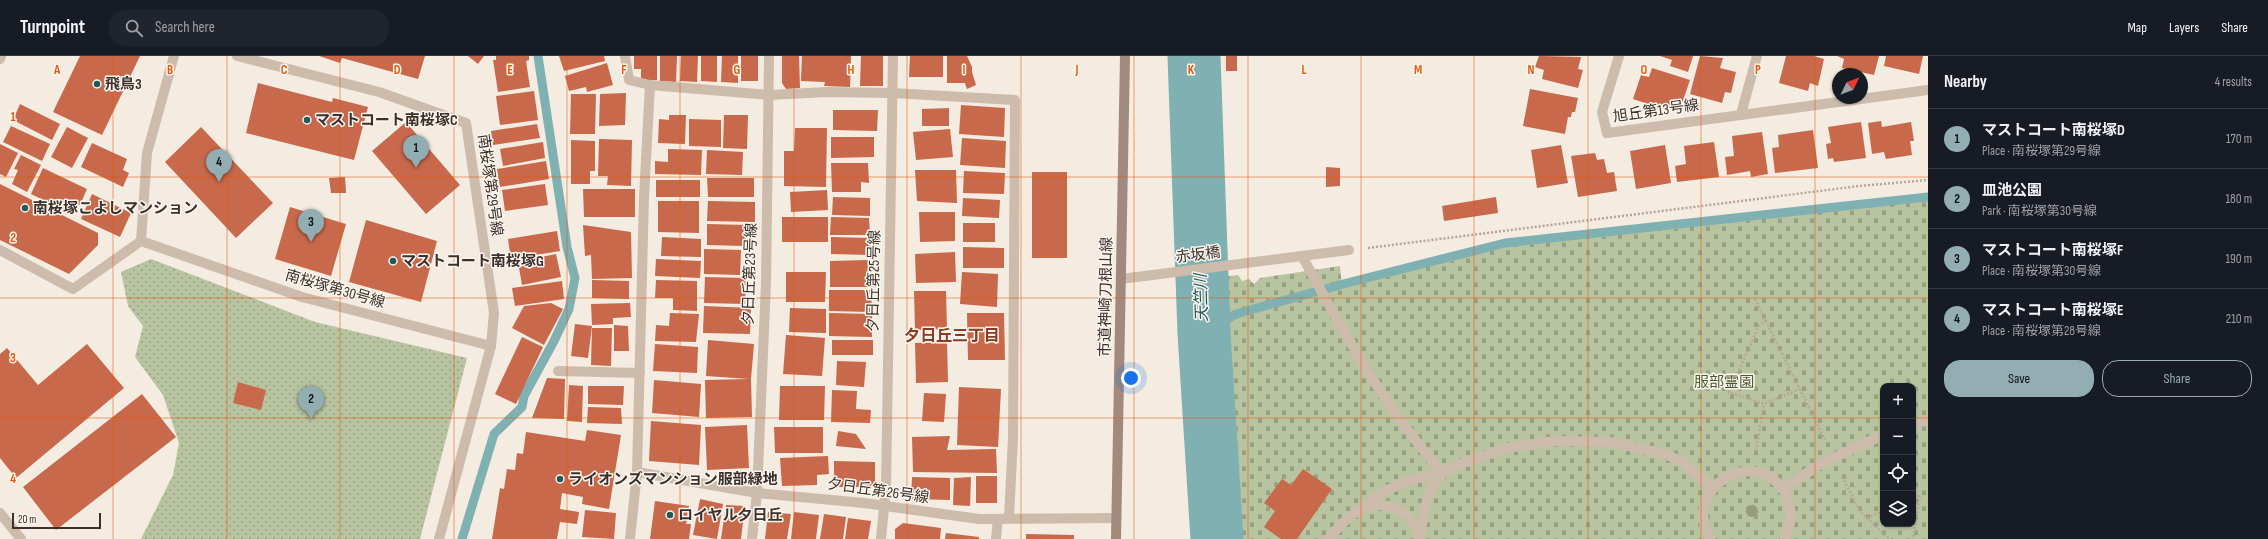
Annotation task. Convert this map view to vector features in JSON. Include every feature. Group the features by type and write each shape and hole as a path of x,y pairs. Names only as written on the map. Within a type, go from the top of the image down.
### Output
{"street":[{"path":"0,250 73,289 141,241 147,153 174,56"},
{"name":"南桜塚第29号線","path":"237,56 379,92 466,123 494,314 492,346"},
{"path":"625,56 629,80 650,85 769,95 827,92 892,93 1015,100 1013,438 1009,518"},
{"name":"夕日丘第23号線","path":"752,539 757,493 766,283 769,56"},
{"name":"夕日丘第25号線","path":"881,539 884,507 893,56"},
{"name":"市道神崎刀根山線","path":"1116,539 1126,56"},
{"name":"旭丘第13号線","path":"1619,56 1602,112 1607,133 1928,90"},
{"path":"1741,114 1757,56"},
{"path":"630,539 637,472 644,197 650,85"},
{"name":"南桜塚第30号線","path":"141,241 302,297 492,346"},
{"name":"赤坂橋","path":"1121,279 1349,250"},
{"path":"1302,256 1318,286 1394,411 1422,451 1443,473"},
{"path":"439,539 492,346"},
{"path":"558,371 640,373"},
{"path":"1916,423 1928,420"},
{"path":"1783,489 1813,468 1833,457 1880,436"},
{"path":"1328,539 1356,512 1385,491 1424,476 1443,473 1506,448 1554,440 1588,440 1627,444 1665,454 1681,461 1712,488"},
{"path":"1710,539 1704,525 1703,512 1706,499 1712,488 1723,478 1737,472 1753,471 1775,480 1783,489 1789,502 1792,515 1790,528 1785,539"},
{"name":"夕日丘第26号線","path":"637,472 757,493 979,519 1116,518"},
{"path":"1420,539 1427,501 1435,480 1443,473"},
{"path":"1356,512 1373,506 1396,508 1413,520 1420,539"},
{"path":"0,513 21,539"},
{"path":"996,539 998,519"}],"path":[{"path":"1349,250 1859,186 1928,180"},
{"path":"1755,299 1860,510 1889,539"},
{"path":"1766,320 1759,326 1729,392 1764,404 1800,389"},
{"path":"1753,471 1764,404"},
{"path":"1916,497 1920,495 1916,524"},
{"path":"1868,518 1880,513"},
{"path":"1914,539 1916,527"}],"green space":[{"name":"服部霊園","path":"1928,201 1928,539 1235,539 1221,277 1238,275 1242,281 1249,279 1254,284 1260,278 1340,266 1342,287 1506,246"},
{"path":"151,259 315,322 467,358 420,539 141,539 173,475 179,443 163,395 135,357 143,326 128,306 121,272"}],"building":[{"name":"飛鳥3","path":"80,56 140,56 102,135 53,112"},
{"path":"319,56 425,56 418,79 342,58 340,63"},
{"path":"468,56 484,56 478,64"},
{"path":"496,56 529,56 529,60 526,61 530,87 498,92 493,60 496,60"},
{"path":"559,56 604,56 605,61 564,71"},
{"path":"634,56 657,56 657,80 641,80 641,69 634,69"},
{"path":"660,56 677,56 676,82 660,81"},
{"path":"681,56 698,56 697,82 680,81"},
{"path":"701,56 717,56 717,82 701,81"},
{"path":"722,56 738,56 738,83 721,82"},
{"path":"741,56 758,56 758,81 741,81"},
{"path":"782,56 799,56 800,88 786,89 782,83"},
{"path":"802,56 851,56 850,87 824,86 825,82 801,81"},
{"path":"861,56 883,56 883,86 860,86"},
{"path":"910,56 943,56 943,77 909,77"},
{"path":"947,56 967,56 972,67 976,85 967,89 965,83 947,83"},
{"path":"1226,56 1237,56 1237,71 1226,71"},
{"path":"1539,56 1581,57 1578,69 1583,70 1578,88 1542,79 1544,70 1535,67"},
{"path":"1660,56 1693,56 1688,72 1670,66 1672,60"},
{"path":"1700,56 1723,58 1720,68 1736,72 1731,93 1725,92 1722,103 1690,94"},
{"path":"1786,56 1814,56 1824,59 1818,86 1810,83 1808,91 1779,83"},
{"path":"1837,56 1879,56 1874,75 1868,74 1868,68 1842,68 1844,59"},
{"path":"1886,56 1923,56 1919,74 1884,66"},
{"path":"607,63 613,85 587,92 586,87 569,91 565,76"},
{"path":"1652,68 1690,80 1680,109 1665,104 1663,109 1633,99 1641,75 1649,77"},
{"name":"マストコート南桜塚C","path":"258,83 332,102 333,98 368,107 354,160 246,133"},
{"path":"1530,89 1578,98 1575,112 1572,112 1571,117 1568,117 1565,134 1523,126"},
{"path":"534,91 538,120 500,125 496,96"},
{"path":"626,93 625,125 599,126 600,94"},
{"path":"571,94 596,94 595,134 570,134"},
{"path":"20,104 60,124 52,140 13,120"},
{"path":"961,105 1005,108 1004,137 959,134"},
{"path":"949,108 949,126 922,126 922,109"},
{"path":"833,110 878,110 877,131 833,130"},
{"path":"669,115 686,115 685,144 658,143 659,119 669,120"},
{"path":"724,115 748,115 747,149 723,148"},
{"path":"689,119 721,120 721,147 689,146"},
{"path":"1881,121 1882,127 1911,122 1914,141 1910,141 1912,155 1886,159 1884,152 1872,154 1868,123"},
{"path":"406,122 460,185 426,214 372,151"},
{"path":"1861,122 1866,158 1834,162 1833,158 1828,159 1826,144 1831,143 1828,127"},
{"path":"537,124 540,138 493,145 491,131"},
{"path":"11,126 50,144 42,161 3,142"},
{"path":"67,127 88,138 72,168 51,157"},
{"path":"201,127 273,203 236,238 165,162"},
{"path":"795,128 827,128 826,187 784,186 784,151 794,151"},
{"path":"950,129 953,157 916,160 913,132"},
{"path":"1813,130 1818,168 1775,173 1772,148 1779,147 1778,135"},
{"path":"1762,132 1768,174 1751,177 1750,171 1727,175 1725,157 1734,156 1732,136"},
{"path":"831,137 874,137 874,157 831,158"},
{"path":"962,138 1006,141 1005,168 960,165"},
{"path":"599,139 632,140 631,186 607,185 608,176 598,176"},
{"path":"571,140 595,141 595,171 590,171 590,184 571,184"},
{"path":"543,142 545,158 503,166 500,149"},
{"path":"1714,142 1719,177 1677,182 1675,166 1686,164 1684,146"},
{"path":"92,143 127,159 123,170 129,173 123,187 81,167"},
{"path":"0,144 18,153 6,177 0,174"},
{"path":"1561,145 1568,183 1537,188 1531,150"},
{"path":"1665,145 1671,183 1636,189 1630,151"},
{"path":"668,149 702,150 701,175 655,174 655,161 668,162"},
{"path":"707,150 743,152 742,175 706,174"},
{"path":"1595,153 1597,160 1604,159 1607,173 1614,172 1617,191 1578,197 1571,156"},
{"path":"21,155 41,165 27,192 12,184 18,170 14,169"},
{"path":"546,161 549,179 500,187 497,169"},
{"path":"831,163 868,163 869,183 861,182 861,192 832,192"},
{"path":"1326,167 1340,168 1340,186 1326,187"},
{"path":"43,168 87,189 80,205 75,203 70,213 31,194"},
{"path":"915,170 956,170 957,203 917,201"},
{"path":"964,171 1005,173 1004,194 963,193"},
{"path":"1032,172 1067,172 1067,258 1032,258"},
{"path":"345,177 346,193 331,193 329,178"},
{"path":"707,178 754,178 754,197 708,197"},
{"path":"656,180 700,180 700,197 656,197"},
{"name":"南桜塚こよしマンション","path":"0,184 98,233 98,245 69,274 0,240"},
{"path":"545,184 548,205 505,211 502,190"},
{"path":"583,189 635,189 635,217 584,217"},
{"path":"827,190 828,210 791,212 790,192"},
{"path":"92,194 131,213 120,237 81,219"},
{"path":"833,197 870,198 870,216 832,215"},
{"path":"1496,197 1498,213 1444,221 1442,206"},
{"path":"963,198 1000,200 999,218 962,216"},
{"path":"658,201 699,201 699,233 658,232"},
{"path":"708,201 755,202 755,222 707,221"},
{"path":"290,207 346,224 331,276 275,259"},
{"path":"919,212 955,212 955,241 920,242"},
{"path":"782,217 828,217 828,242 782,242"},
{"path":"831,217 869,218 870,235 830,235"},
{"name":"マストコート南桜塚G","path":"366,220 437,241 421,302 349,282"},
{"path":"963,223 995,223 995,242 963,242"},
{"path":"707,224 746,225 745,246 707,245"},
{"path":"583,225 631,232 632,278 592,279 591,255 585,256"},
{"path":"557,231 560,251 511,259 508,239"},
{"path":"662,237 701,239 701,257 661,256"},
{"path":"831,237 870,238 870,255 831,254"},
{"path":"963,247 1004,248 1004,268 963,268"},
{"path":"704,249 741,250 740,275 704,274"},
{"path":"955,252 956,282 916,283 915,254"},
{"path":"556,254 561,277 522,285 518,262"},
{"path":"656,259 701,261 700,278 655,276"},
{"path":"868,260 868,287 830,287 830,261"},
{"path":"786,272 826,272 825,302 786,302"},
{"path":"962,272 998,274 997,307 960,304"},
{"path":"705,277 746,278 745,304 704,303"},
{"path":"592,280 629,281 629,299 592,298"},
{"path":"656,280 697,281 697,311 673,310 673,298 655,298"},
{"path":"562,281 564,299 515,306 512,288"},
{"path":"829,290 872,290 871,312 829,311"},
{"path":"914,291 946,291 947,329 915,330"},
{"path":"551,303 563,309 544,345 512,328 524,306"},
{"path":"630,303 631,317 613,318 613,324 592,325 591,304"},
{"path":"704,306 751,308 750,334 703,333"},
{"path":"790,308 826,309 826,333 789,332"},
{"path":"670,313 699,314 696,342 655,341 656,325 669,326"},
{"path":"829,313 872,314 872,337 829,336"},
{"path":"967,313 1004,313 1005,360 968,360"},
{"path":"575,324 592,326 588,358 571,356"},
{"path":"614,325 628,326 629,351 614,351"},
{"path":"592,328 612,328 611,366 591,365"},
{"path":"786,335 825,338 822,376 783,374"},
{"path":"522,337 543,347 516,404 495,394"},
{"path":"708,340 754,344 751,379 752,417 706,418 705,380 749,379 706,376"},
{"path":"832,340 873,340 873,355 832,355"},
{"path":"947,342 948,382 916,383 915,343"},
{"path":"87,344 124,388 16,478 0,458 0,354 7,348 38,385"},
{"path":"655,344 698,347 697,373 653,371"},
{"path":"837,361 866,362 864,387 836,385"},
{"path":"547,378 565,379 564,419 532,418"},
{"path":"654,380 701,384 699,417 652,413"},
{"path":"238,382 266,390 261,410 233,403"},
{"path":"569,385 583,386 582,422 567,421"},
{"path":"588,386 624,386 623,405 588,404"},
{"path":"780,386 825,386 824,420 779,420"},
{"path":"959,387 1001,389 998,447 957,445"},
{"path":"832,390 857,391 856,409 871,410 870,423 831,422"},
{"path":"924,393 946,394 944,422 922,421"},
{"path":"142,394 176,437 56,530 23,487"},
{"path":"588,407 621,408 622,424 587,423"},
{"path":"651,421 701,425 699,465 649,461"},
{"path":"747,425 749,468 707,470 705,427"},
{"path":"774,427 823,427 823,453 775,453"},
{"name":"ライオンズマンション服部緑地","path":"587,430 621,435 609,509 582,504 583,497 562,493 560,509 579,512 577,524 560,522 557,539 492,539 500,488 504,489 507,469 515,470 517,453 523,454 526,432 585,441"},
{"path":"838,431 856,434 866,449 836,446"},
{"path":"950,436 947,450 996,449 997,473 913,472 912,437"},
{"path":"828,456 829,474 817,475 817,485 782,486 780,458"},
{"path":"834,461 875,462 875,487 834,487"},
{"path":"1303,469 1332,489 1297,539 1281,539 1264,527 1275,511 1264,503 1282,479 1291,485"},
{"path":"976,476 997,476 997,503 976,503"},
{"path":"912,477 950,478 950,500 911,499"},
{"path":"971,477 970,506 953,505 954,478"},
{"path":"700,499 723,504 717,539 693,535"},
{"name":"ロイヤル夕日丘","path":"655,501 689,506 686,524 691,524 689,539 650,539"},
{"path":"726,505 745,506 741,539 721,539"},
{"path":"585,510 616,513 614,539 582,537"},
{"path":"768,512 791,514 787,539 765,539"},
{"path":"794,512 819,515 816,539 791,539"},
{"path":"824,514 846,517 843,539 820,539"},
{"path":"848,518 871,521 868,539 845,539"},
{"path":"903,523 941,528 940,539 895,539 895,529"},
{"path":"946,533 979,537 979,539 945,539"},
{"path":"1026,534 1074,535 1074,539 1026,539"}],"waterway":[{"path":"462,539 494,434 522,407 524,396 554,341 569,309 575,278 567,247 538,56"},
{"name":"天竺川","path":"1194,56 1204,333 1217,539"},
{"path":"1204,333 1236,314 1343,284 1505,243 1928,197"}],"place":[{"name":"飛鳥3","path":"97,84"},
{"name":"マストコート南桜塚C","path":"307,120"},
{"name":"マストコート南桜塚D","path":"416,168"},
{"name":"マストコート南桜塚E","path":"219,182"},
{"name":"南桜塚こよしマンション","path":"25,208"},
{"name":"マストコート南桜塚F","path":"311,242"},
{"name":"マストコート南桜塚G","path":"393,261"},
{"name":"皿池公園","path":"311,419"},
{"name":"ライオンズマンション服部緑地","path":"560,479"},
{"name":"ロイヤル夕日丘","path":"670,515"}],"district":[{"name":"夕日丘三丁目","path":"952,336"}]}
